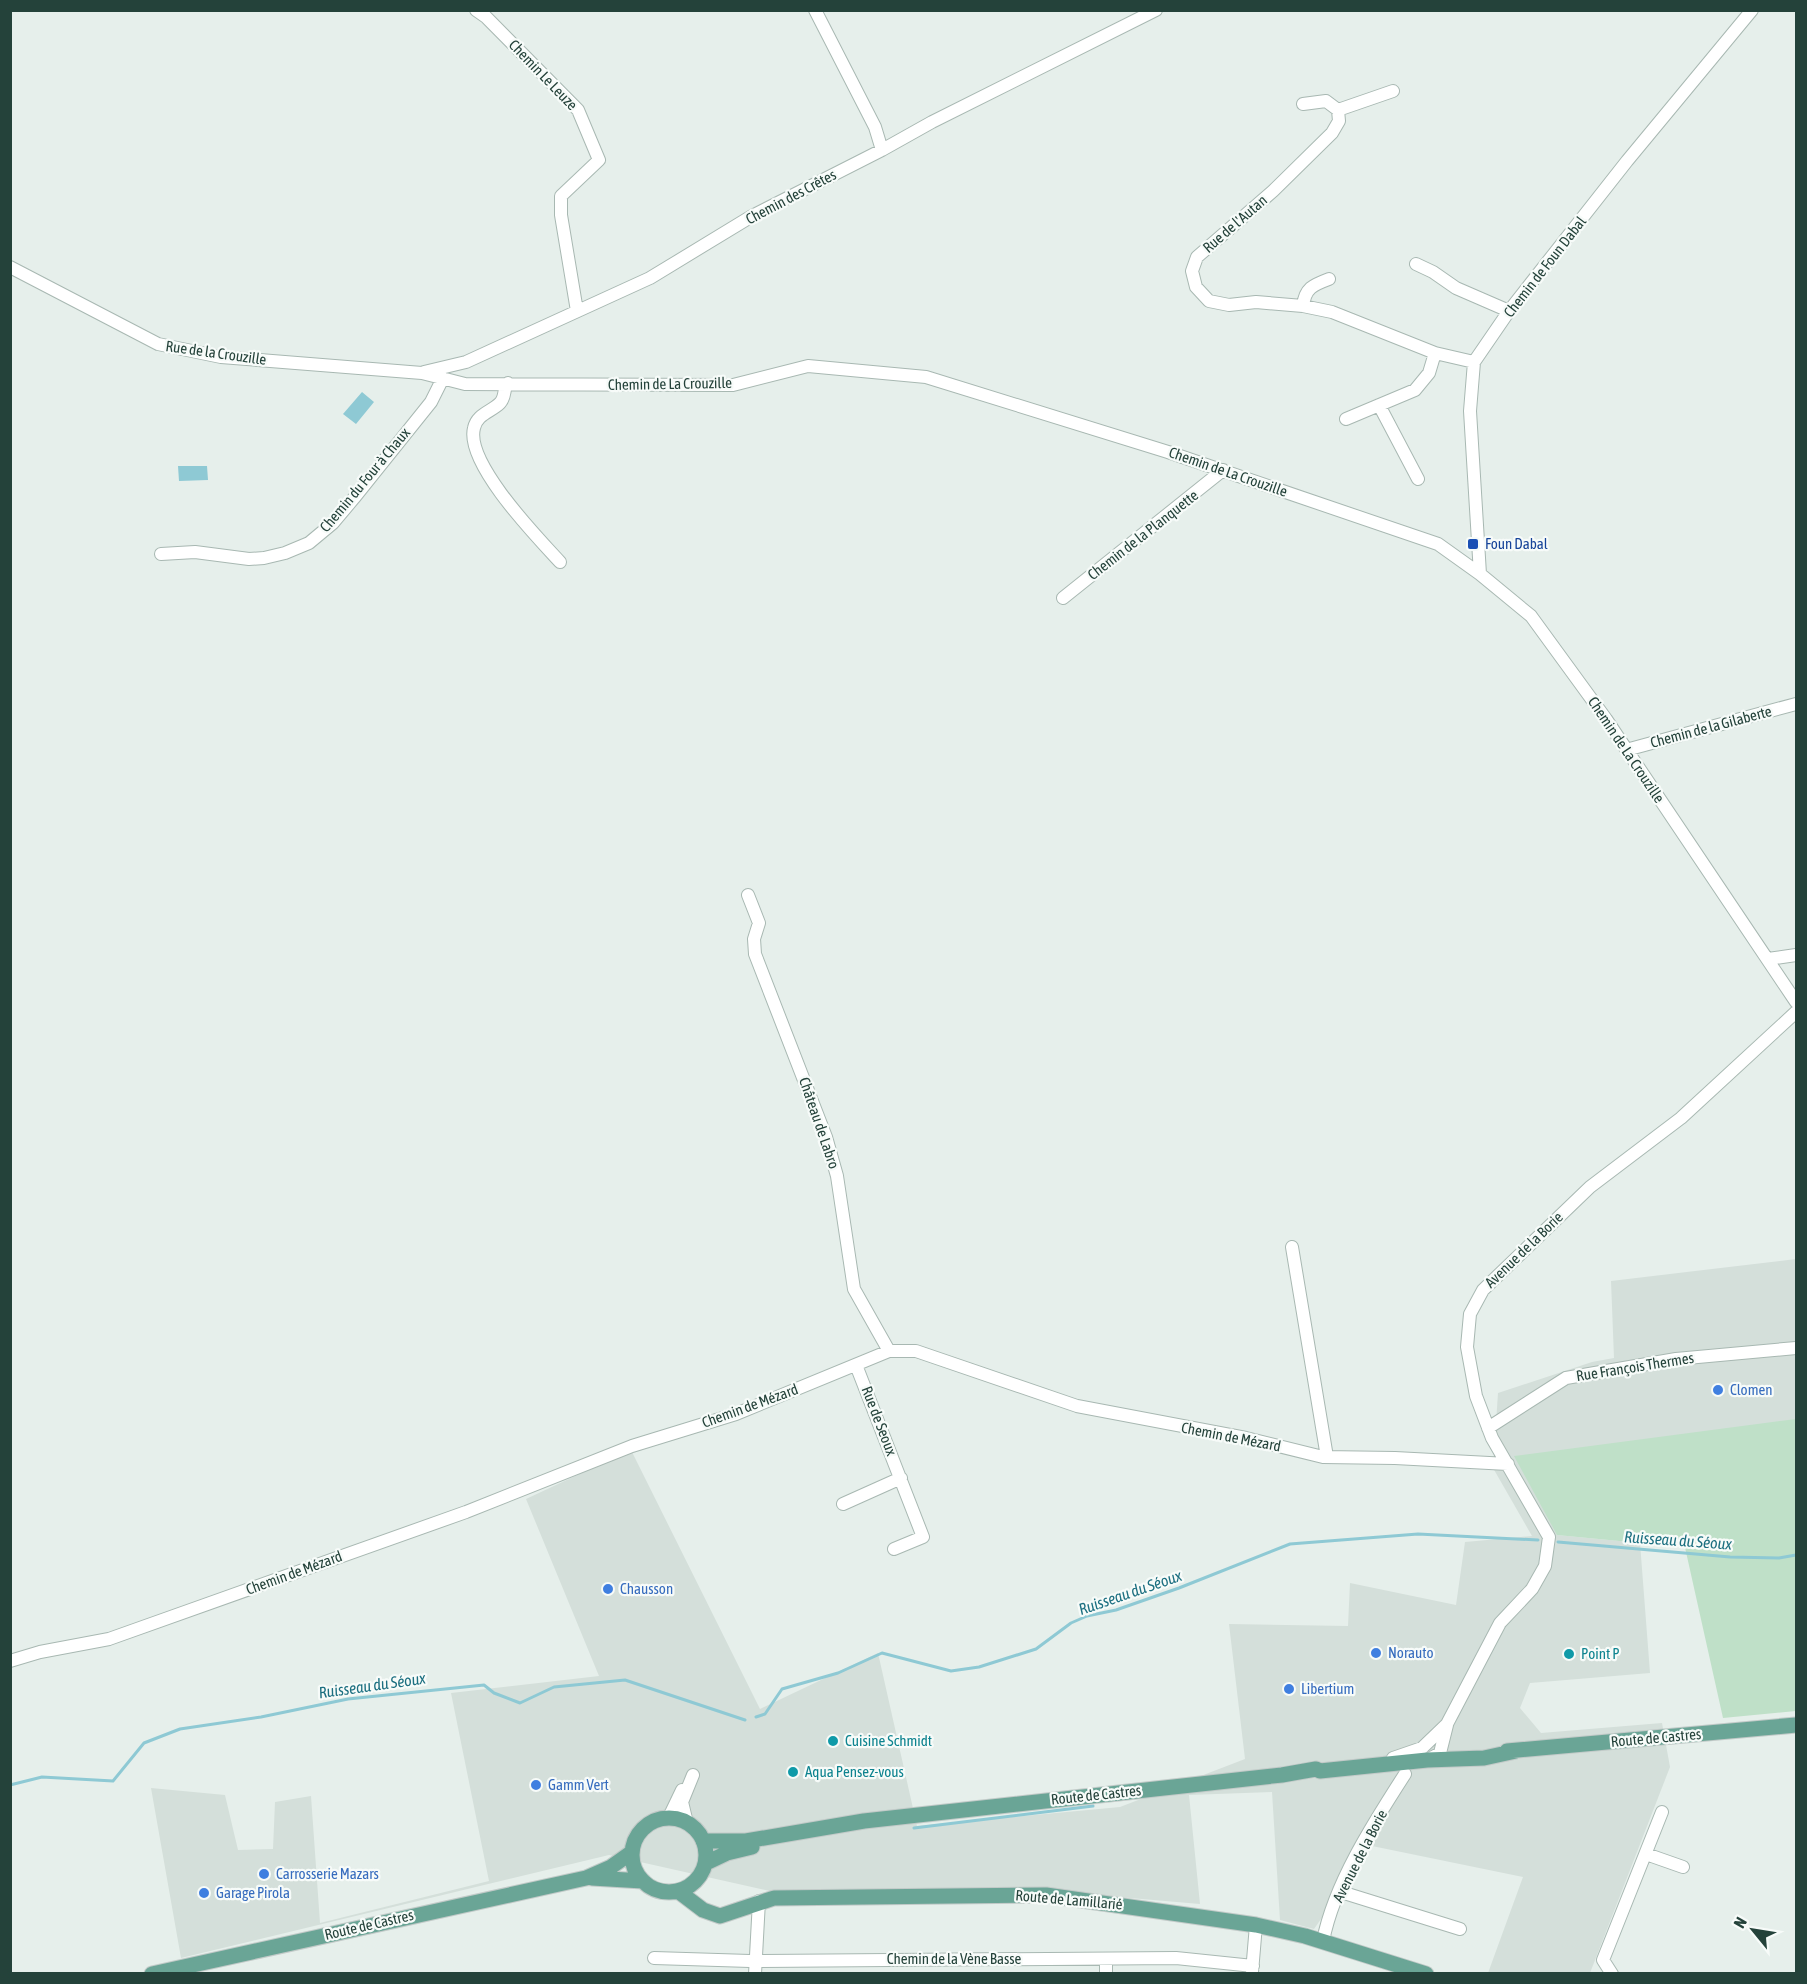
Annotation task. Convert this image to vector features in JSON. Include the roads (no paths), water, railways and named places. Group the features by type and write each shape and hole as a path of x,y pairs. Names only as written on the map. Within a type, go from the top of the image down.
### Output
{"main road":[{"name":"Route de Castres","path":"703,1841 746,1841 844,1824 1282,1775 1316,1769 1320,1771 1480,1756 1484,1758 1516,1751 1797,1725"},
{"path":"678,1891 698,1879 706,1863 703,1841 687,1823 669,1817 648,1824 640,1832 632,1852 636,1873 643,1881 657,1890 678,1891 708,1912"},
{"name":"Route de Castres","path":"706,1863 727,1853 746,1848 912,1817"},
{"name":"Route de Castres","path":"152,1974 586,1878 611,1867 632,1852"},
{"name":"Route de Castres","path":"586,1878 643,1881"},
{"path":"698,1879 701,1897 708,1912"},
{"name":"Route de Lamillarié","path":"708,1912 727,1915 759,1901 807,1897 1046,1895 1256,1925 1323,1941 1426,1974"}],"street":[{"name":"Chemin Le Leuze","path":"476,10 486,17 578,110 599,159 561,196 561,215 577,311"},
{"name":"Chemin des Crêtes","path":"422,372 466,362 650,278 752,216 932,122 1156,10"},
{"name":"Chemin de Foun Dabal","path":"1474,362 1509,312 1752,10"},
{"path":"819,13 875,127 882,150"},
{"path":"1303,104 1326,101 1338,110 1393,92"},
{"name":"Rue de l'Autan","path":"1338,110 1339,121 1332,133 1273,191 1197,257 1192,272 1196,287 1209,301 1229,305 1256,302 1303,306 1332,312 1436,353 1474,362"},
{"path":"1416,264 1433,272 1456,288 1509,312"},
{"name":"Rue de la Crouzille","path":"10,267 158,344 221,357 422,372 441,378"},
{"path":"1303,306 1305,292 1313,285 1329,279"},
{"path":"1346,419 1415,390 1429,373 1436,353"},
{"path":"1474,362 1470,411 1480,574"},
{"name":"Chemin de La Crouzille","path":"441,378 465,384 733,385 808,366 926,377 1223,470 1437,543 1480,574 1531,616 1626,750 1797,1002"},
{"name":"Chemin du Four à Chaux","path":"161,554 195,552 249,559 264,558 285,553 309,543 333,523 347,507 430,402 441,378"},
{"path":"508,383 503,400 480,416 473,428 475,448 507,505 560,562"},
{"path":"1379,405 1419,479"},
{"name":"Chemin de la Planquette","path":"1063,598 1223,470"},
{"name":"Chemin de la Gilaberte","path":"1626,750 1797,705"},
{"name":"Château de Labro","path":"748,896 759,923 754,939 755,954 796,1057 837,1176 854,1289 889,1351"},
{"path":"1768,959 1797,955"},
{"name":"Avenue de la Borie","path":"1427,1760 1440,1753 1448,1724 1500,1623 1532,1589 1545,1566 1549,1538 1488,1428 1476,1396 1467,1347 1470,1314 1483,1290 1590,1187 1681,1118 1797,1012"},
{"path":"1292,1247 1327,1457"},
{"name":"Rue François Thermes","path":"1488,1428 1566,1378 1676,1359 1797,1348"},
{"name":"Chemin de Mézard","path":"10,1661 120,1635 466,1512 632,1446 735,1414 889,1351 916,1351 1077,1406 1246,1438 1327,1457 1508,1464"},
{"name":"Rue de Seoux","path":"856,1365 923,1537 894,1550"},
{"path":"843,1504 901,1478"},
{"name":"Avenue de la Borie","path":"1357,1768 1422,1748 1448,1724"},
{"name":"Avenue de la Borie","path":"1323,1941 1341,1892 1371,1826 1405,1774"},
{"path":"669,1817 672,1807 693,1775 682,1802 687,1823"},
{"path":"1612,1974 1603,1960 1662,1812"},
{"path":"1646,1854 1683,1867"},
{"path":"1341,1892 1460,1929"},
{"path":"755,1967 759,1901"},
{"path":"1253,1970 1256,1925"},
{"name":"Chemin de la Vène Basse","path":"654,1958 755,1967 1190,1959 1253,1970"},
{"path":"1106,1960 1106,1974"}],"water":[{"path":"362,392 374,402 356,424 343,414"},
{"path":"178,466 207,466 208,480 179,481"}],"waterway":[{"name":"Ruisseau du Séoux","path":"756,1717 765,1714 782,1689 838,1673 882,1653 951,1671 979,1667 1036,1649 1071,1623 1087,1616 1116,1610 1179,1588 1290,1544 1418,1534 1538,1540"},
{"name":"Ruisseau du Séoux","path":"1558,1542 1730,1557 1779,1558 1796,1555"},
{"name":"Ruisseau du Séoux","path":"10,1785 42,1777 113,1781 144,1743 180,1729 261,1717 348,1699 484,1685 494,1693 520,1703 554,1687 625,1680 745,1720"},
{"path":"914,1828 1093,1806"}],"place":[{"name":"Foun Dabal","path":"1473,544"},
{"name":"Clomen","path":"1718,1390"},
{"name":"Chausson","path":"608,1589"},
{"name":"Norauto","path":"1376,1653"},
{"name":"Point P","path":"1569,1654"},
{"name":"Libertium","path":"1289,1689"},
{"name":"Cuisine Schmidt","path":"833,1741"},
{"name":"Aqua Pensez-vous","path":"793,1772"},
{"name":"Gamm Vert","path":"536,1785"},
{"name":"Carrosserie Mazars","path":"264,1874"},
{"name":"Garage Pirola","path":"204,1893"}]}
